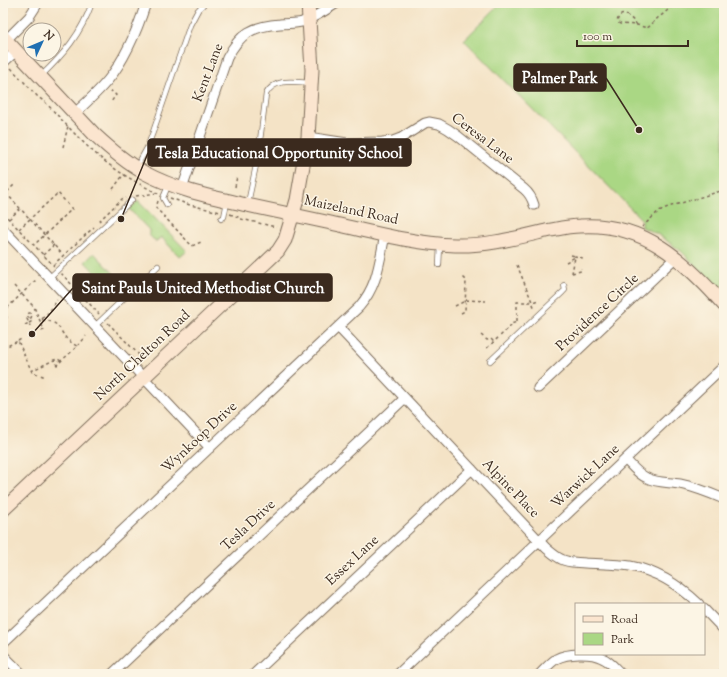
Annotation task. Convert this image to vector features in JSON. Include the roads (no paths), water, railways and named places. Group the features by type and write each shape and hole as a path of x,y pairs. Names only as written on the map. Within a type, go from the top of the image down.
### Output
{"main road":[{"name":"North Chelton Road","path":"3,510 278,251 285,240 297,200 308,137 312,83 312,50 308,3"},
{"name":"Maizeland Road","path":"4,38 105,144 136,167 153,177 182,189 227,201 385,235 440,244 469,245 494,243 580,226 607,227 622,230 636,234 658,245 676,257 724,305"}],"street":[{"path":"4,38 29,17 38,3"},
{"path":"75,113 108,80 120,63 133,39 146,3"},
{"name":"Kent Lane","path":"182,189 227,58 235,44 246,34 261,26 300,22 337,3"},
{"path":"3,63 16,51"},
{"name":"Ceresa Lane","path":"308,137 347,143 394,141 425,123 434,122 458,136 524,189 532,198 534,205"},
{"path":"3,228 210,448"},
{"name":"Wynkoop Drive","path":"3,643 359,307 365,300 375,282 385,235"},
{"name":"Providence Circle","path":"538,388 676,257"},
{"name":"Alpine Place","path":"338,327 539,540 556,556 567,561 621,565 652,572 672,583 698,603"},
{"name":"Warwick Lane","path":"398,674 724,366"},
{"name":"Tesla Drive","path":"112,674 405,398"},
{"path":"626,460 636,471 648,479 681,484 724,499"},
{"name":"Essex Lane","path":"254,674 472,469"},
{"path":"705,610 724,630"},
{"path":"540,674 557,659 575,654"},
{"path":"3,655 22,674"},
{"path":"592,655 598,656 609,662 621,674"}],"lane":[{"path":"40,76 51,66 76,36 92,3"},
{"path":"136,167 154,132 190,25 198,10 205,3"},
{"path":"247,205 258,156 267,92 275,85 283,81 312,83"},
{"path":"167,205 164,198 169,184"},
{"path":"49,278 132,200"},
{"path":"221,219 224,216 227,201"},
{"path":"439,265 440,244"},
{"path":"95,326 158,266"},
{"path":"490,361 565,290 564,285"}],"place":[{"name":"Palmer Park","path":"639,130"},
{"name":"Tesla Educational Opportunity School","path":"121,219"},
{"name":"Saint Pauls United Methodist Church","path":"32,334"}]}
